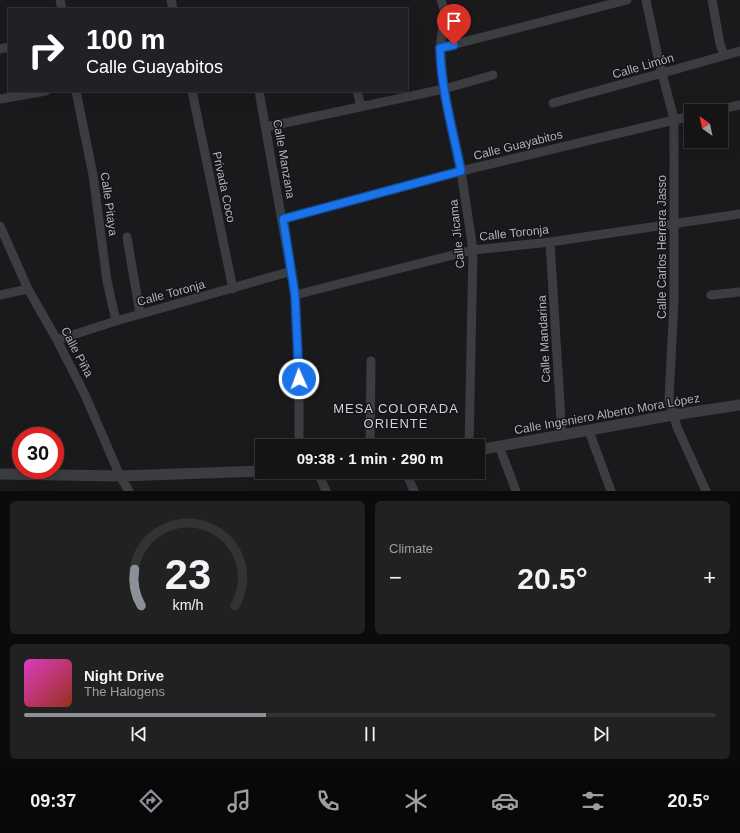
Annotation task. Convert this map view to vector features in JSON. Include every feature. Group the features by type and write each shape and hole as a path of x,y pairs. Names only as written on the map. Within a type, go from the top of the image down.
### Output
{"street":[{"name":"Calle Jícama","path":"440,0 446,15 440,48 444,89 461,171 473,250 469,439"},
{"path":"440,48 627,0"},
{"name":"Calle Carlos Herrera Jasso","path":"646,0 662,74 674,119 674,301 669,399 673,415 706,491"},
{"path":"712,0 720,44 724,55"},
{"name":"Calle Limón","path":"553,103 662,74 697,62 712,60 740,51"},
{"path":"266,127 444,89 493,75"},
{"path":"0,99 40,92"},
{"name":"Calle Pitaya","path":"76,92 92,175 107,281 116,321"},
{"name":"Privada Coco","path":"192,92 233,289"},
{"name":"Calle Manzana","path":"259,92 283,219 295,295 299,379 299,439"},
{"path":"357,92 361,106"},
{"path":"728,108 740,105"},
{"name":"Calle Guayabitos","path":"283,219 461,171 684,117"},
{"name":"Calle Toronja","path":"295,295 473,250 550,242 740,214"},
{"name":"Calle Piña","path":"0,226 28,289 57,340 85,395 120,476 129,491"},
{"path":"127,237 140,314"},
{"name":"Calle Mandarina","path":"550,242 562,436"},
{"name":"Calle Toronja","path":"57,340 116,321 292,271"},
{"path":"0,295 28,289"},
{"path":"711,295 740,292"},
{"path":"370,439 371,362"},
{"name":"Calle Ingeniero Alberto Mora López","path":"485,449 673,415 740,405"},
{"path":"589,431 611,491"},
{"path":"499,446 516,491"},
{"path":"0,474 120,476 255,471"},
{"path":"321,479 326,491"},
{"path":"409,479 414,491"}],"district":[{"name":"MESA COLORADA ORIENTE","path":"396,416"}],"route":[{"path":"299,379 295,295 283,219 461,171 444,89 440,55 440,48 454,45"}]}
